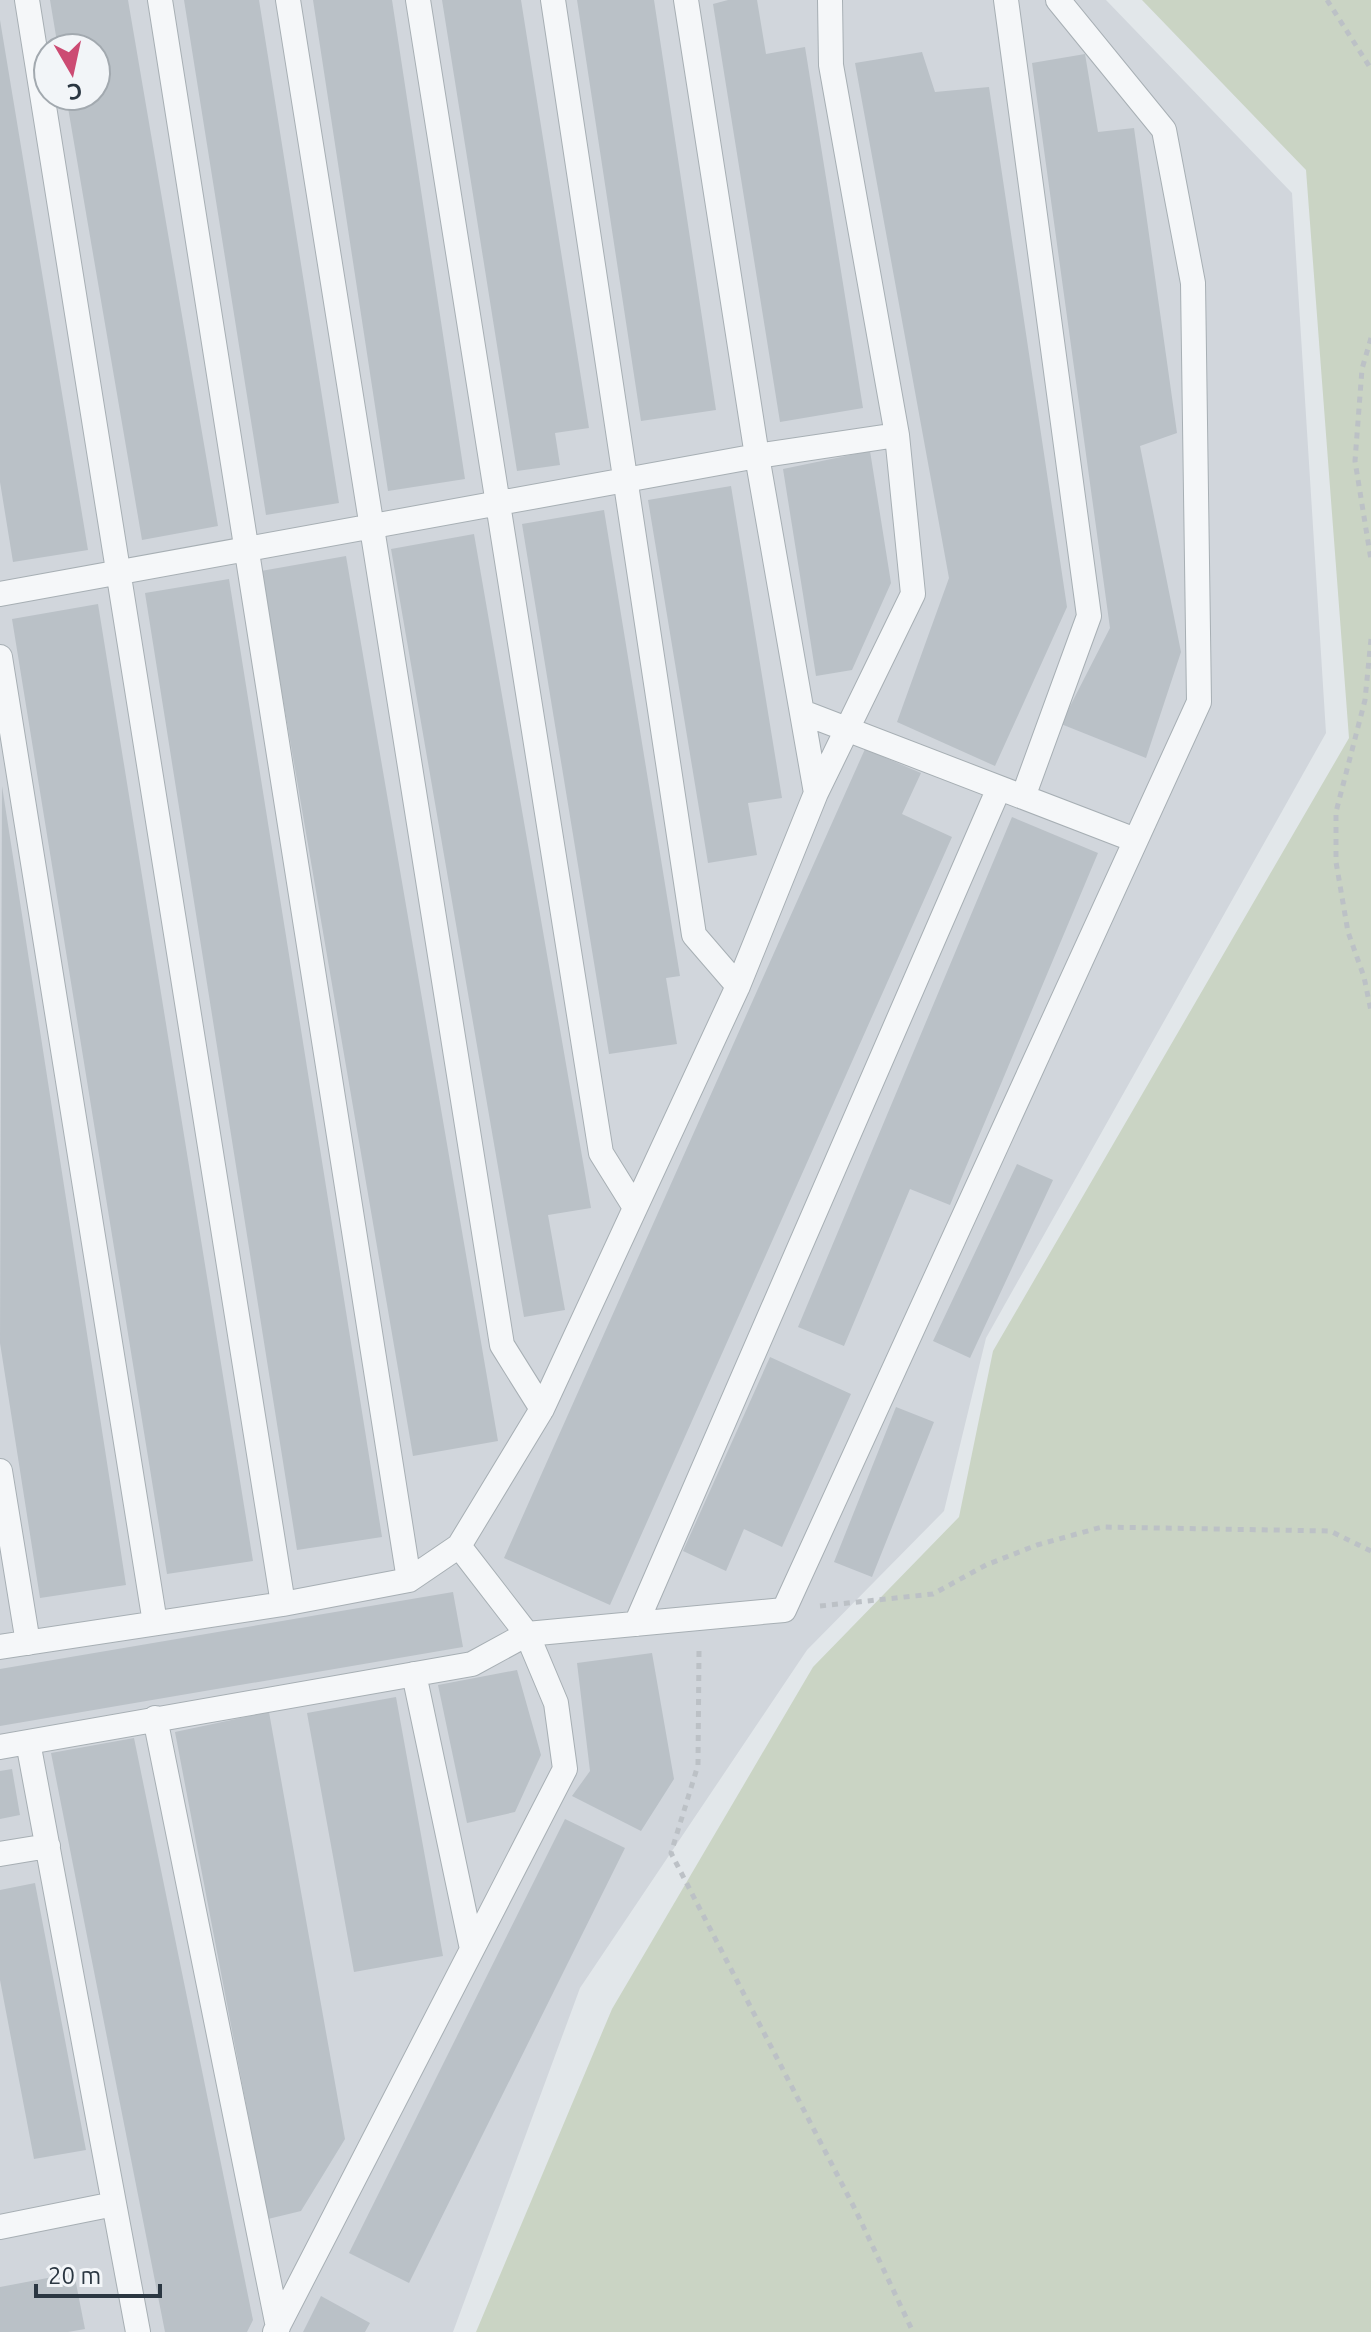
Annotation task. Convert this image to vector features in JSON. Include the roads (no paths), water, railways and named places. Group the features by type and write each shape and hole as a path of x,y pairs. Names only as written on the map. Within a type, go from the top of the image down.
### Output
{"lane":[{"path":"27,0 283,1604"},
{"path":"160,0 409,1580"},
{"path":"288,0 502,1345 542,1409"},
{"path":"418,0 601,1153 634,1206"},
{"path":"553,0 694,935 738,986"},
{"path":"686,0 757,456 816,793"},
{"path":"0,1647 283,1604 409,1580 459,1546 542,1409 738,986 816,793 913,594 897,435 831,65 830,0"},
{"path":"1006,0 1089,616 1023,797"},
{"path":"0,1747 472,1664 527,1634 784,1610 1199,702 1193,283 1164,130 1058,0"},
{"path":"0,594 757,456 897,435"},
{"path":"0,657 155,1623"},
{"path":"802,712 1135,840"},
{"path":"636,1624 999,788"},
{"path":"0,1471 28,1643"},
{"path":"276,2329 565,1769 556,1703 527,1634 459,1546"},
{"path":"414,1674 472,1949"},
{"path":"155,1718 276,2329"},
{"path":"28,1742 138,2332"},
{"path":"0,1854 48,1846"},
{"path":"0,2227 114,2204"}]}
